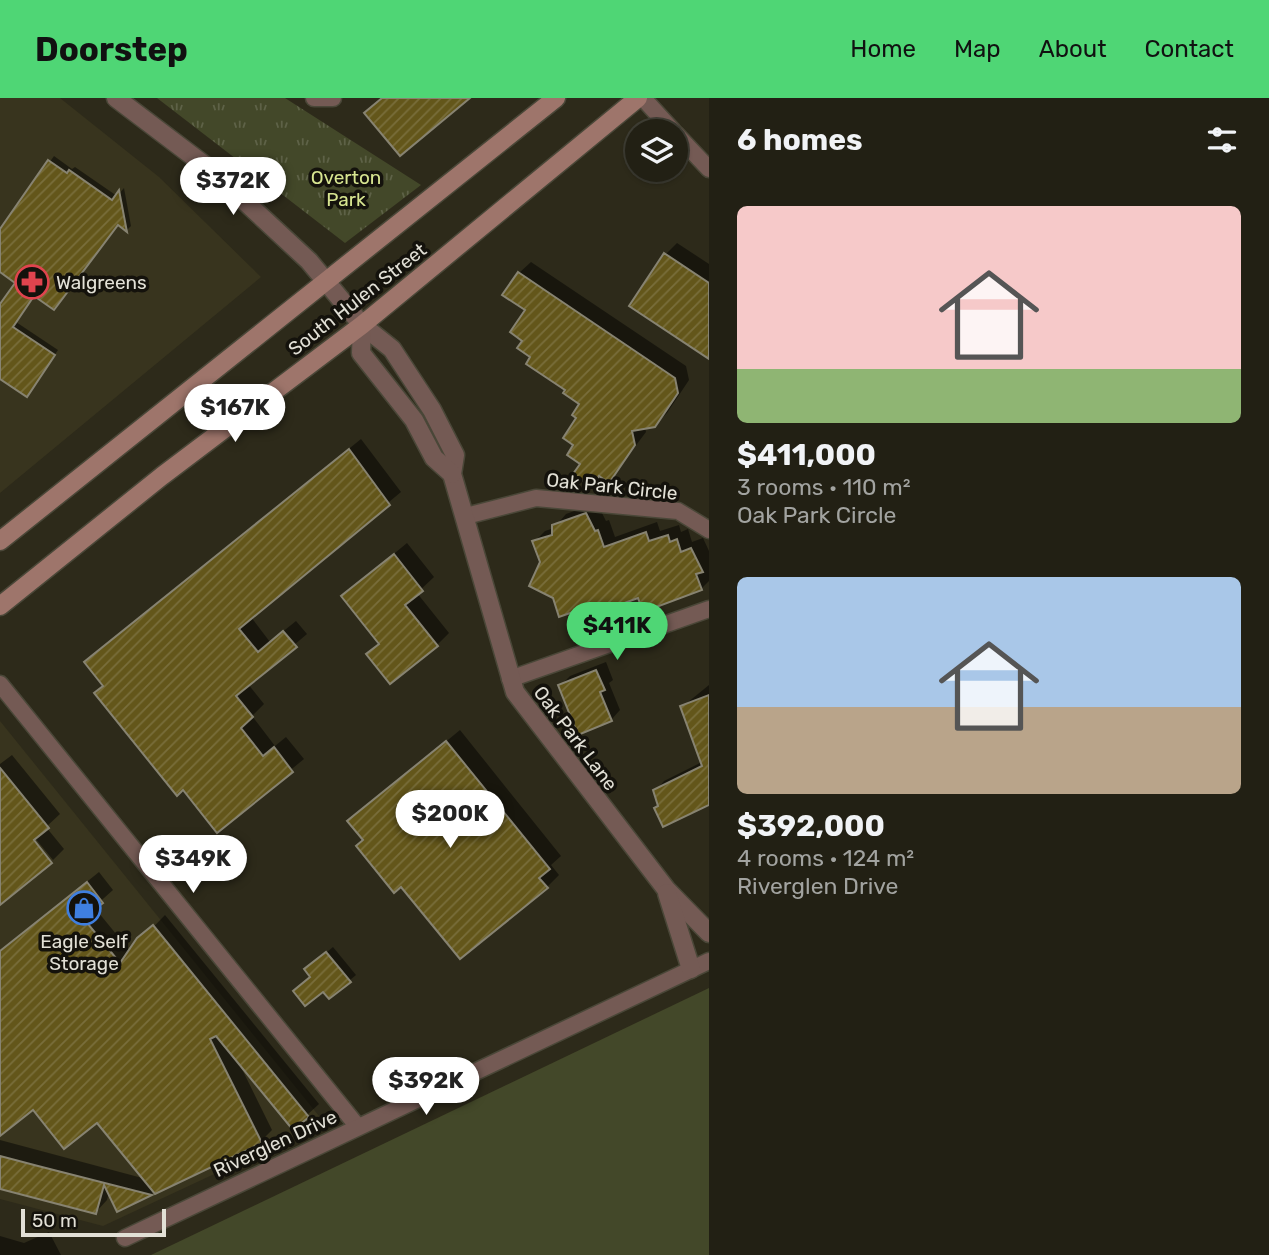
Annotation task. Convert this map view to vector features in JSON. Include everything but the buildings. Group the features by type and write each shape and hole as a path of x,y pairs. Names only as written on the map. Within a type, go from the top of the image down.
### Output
{"main road":[{"name":"South Hulen Street","path":"0,541 556,98"},
{"name":"South Hulen Street","path":"0,606 162,476 362,325 638,98"}],"street":[{"name":"Oak Park Lane","path":"116,98 211,170 328,281 362,325 392,348 432,410 455,455 452,474 510,679 523,704 666,890 709,933"},
{"path":"314,98 333,98"},
{"path":"643,98 662,119"},
{"path":"688,147 709,169"},
{"name":"Oak Park Lane","path":"362,325 361,353 414,421 434,458 452,474"},
{"name":"Oak Park Circle","path":"466,516 536,498 678,512 709,530"},
{"path":"510,679 709,609"},
{"path":"0,684 358,1127"},
{"name":"Oak Park Lane","path":"666,890 691,969"},
{"name":"Riverglen Drive","path":"125,1238 709,961"}],"shaded area":[{"path":"0,98 60,98 159,177 261,277 0,493"},
{"path":"0,721 319,1116 317,1126 103,1226 0,1199"}],"green space":[{"name":"Overton Park","path":"157,98 285,98 421,185 345,243"},
{"path":"709,988 709,1255 151,1255"}],"place":[{"name":"Walgreens","path":"32,282"},
{"name":"Eagle Self Storage","path":"84,908"}]}
